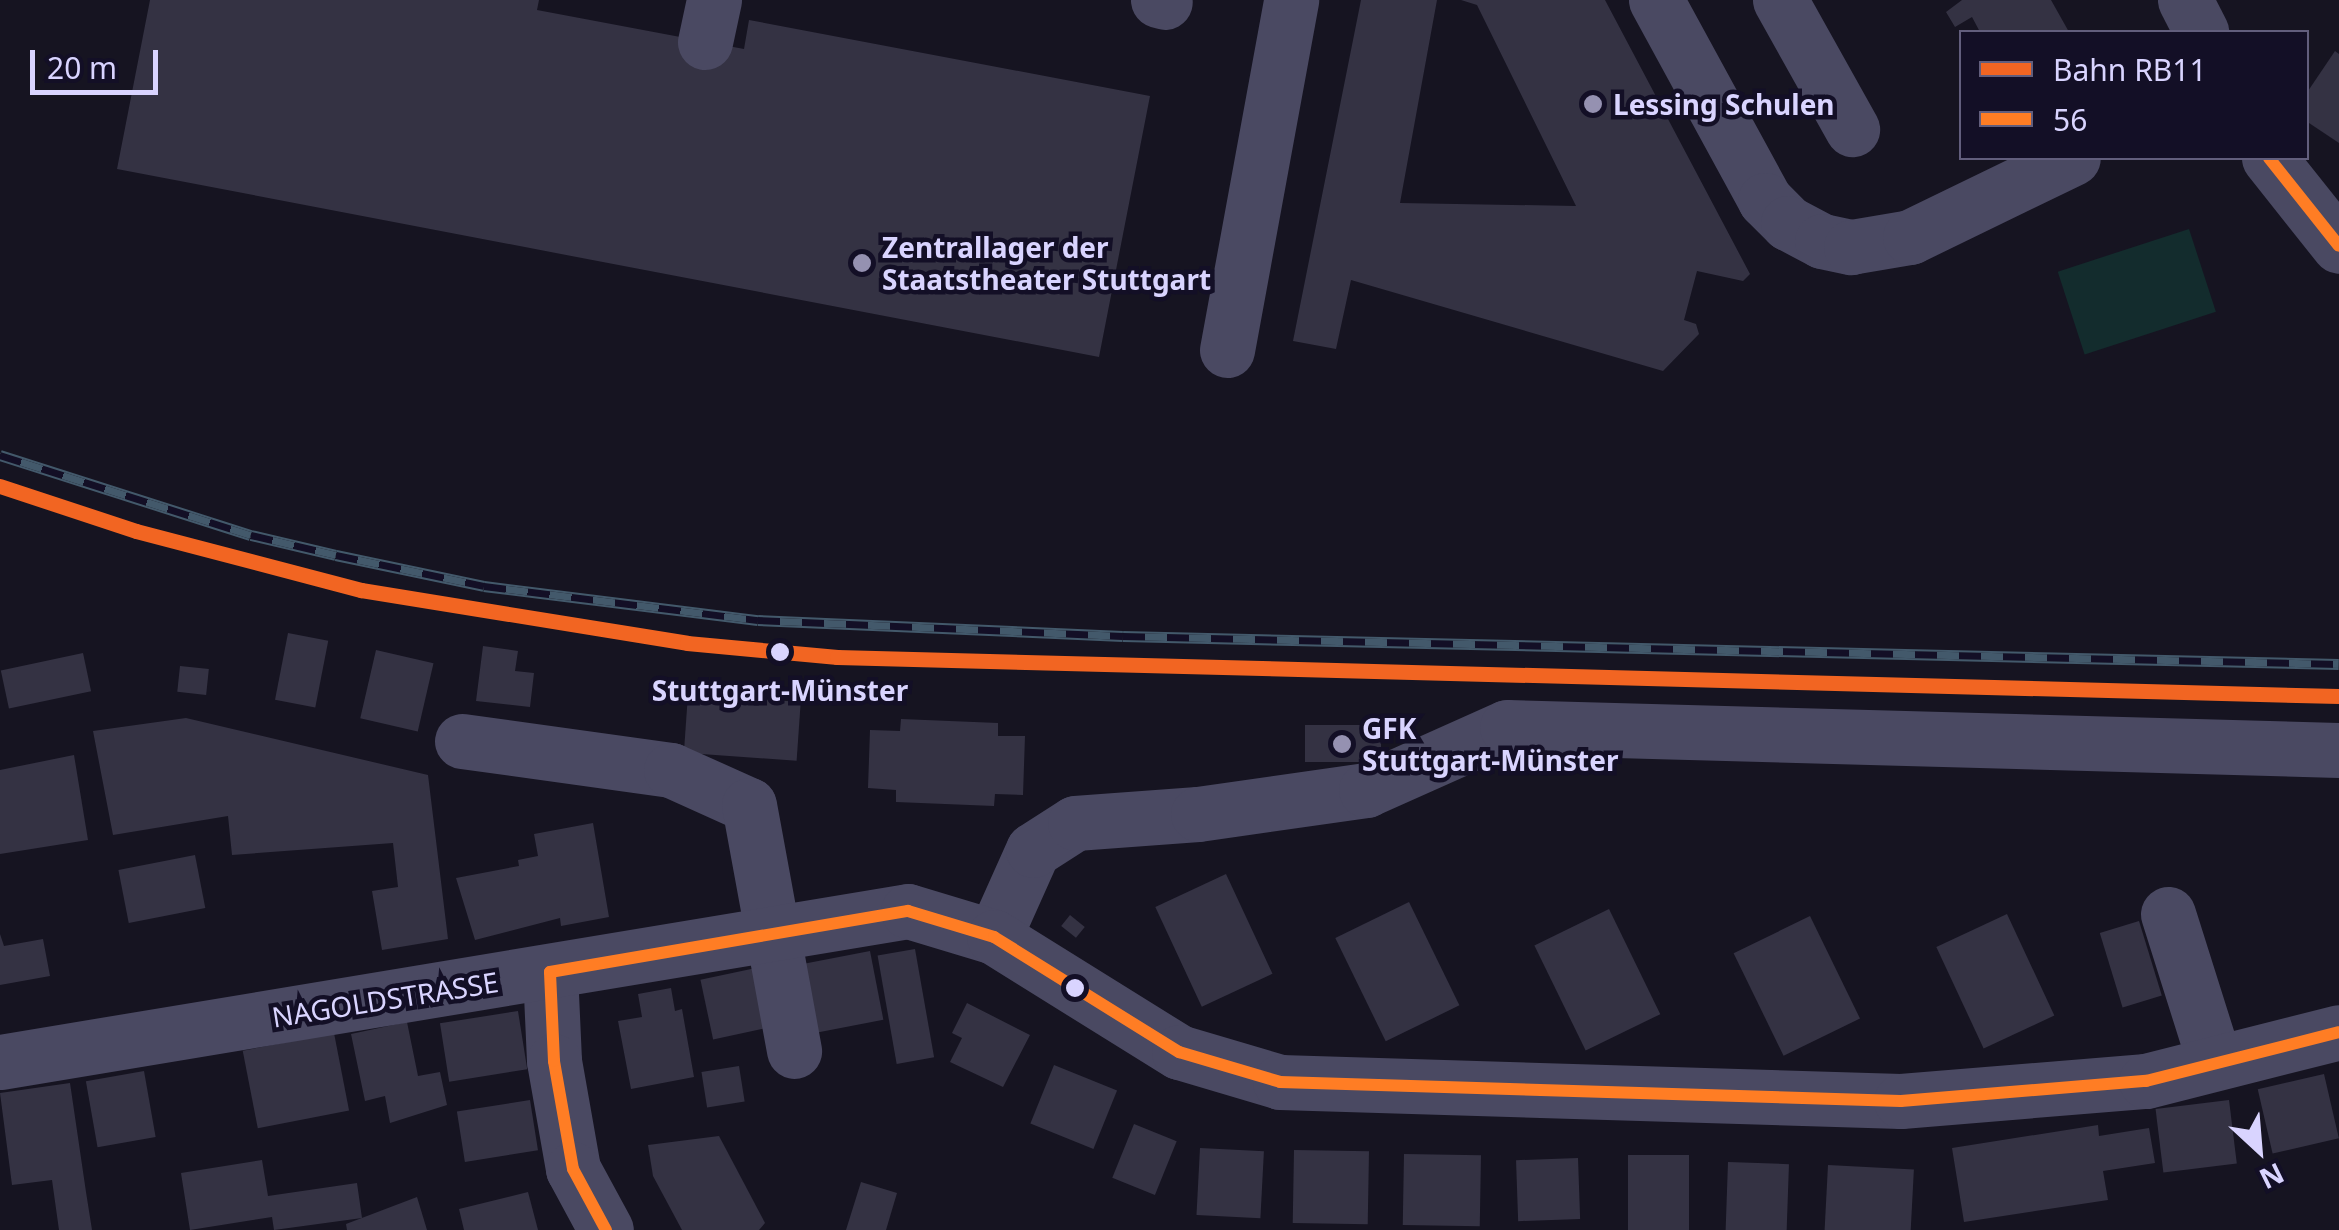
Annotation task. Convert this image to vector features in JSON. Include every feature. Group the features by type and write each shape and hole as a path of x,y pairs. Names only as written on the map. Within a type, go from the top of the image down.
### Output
{"street":[{"path":"1227,350 1291,0"},
{"path":"1656,0 1765,200 1788,223 1822,241 1865,247 1910,237 2068,160"},
{"path":"1780,0 1852,130"},
{"path":"2185,0 2200,30"},
{"path":"2272,160 2339,246"},
{"path":"994,937 1033,850 1076,823 1198,814 1366,790 1507,726 2339,750"},
{"path":"462,742 671,770 749,805 794,1052"},
{"name":"NAGOLDSTRASSE","path":"0,1062 908,911 994,937 1180,1052 1280,1082 1901,1101 2146,1081 2339,1032"},
{"path":"2168,914 2215,1063"},
{"path":"550,972 554,1061 573,1168 606,1230"}],"green space":[{"path":"2189,229 2216,312 2085,354 2058,272"}],"building":[{"name":"Zentrallager der Staatstheater Stuttgart","path":"150,0 539,0 537,10 744,49 749,20 1150,96 1099,357 117,169"},
{"name":"Lessing Schulen","path":"1361,0 1437,0 1400,203 1576,206 1477,5 1461,0 1605,0 1750,274 1743,281 1697,271 1684,320 1696,324 1699,334 1663,371 1351,280 1336,349 1293,341"},
{"path":"1962,0 2051,0 2068,30 1979,30 1972,17 1955,27 1946,12"},
{"path":"2335,51 2339,54 2339,143 2309,123 2309,90"},
{"path":"288,633 328,641 315,708 275,700"},
{"path":"483,646 518,651 515,671 534,673 530,707 476,701"},
{"path":"376,650 433,663 418,731 360,718"},
{"path":"83,653 91,691 9,709 1,670"},
{"path":"180,666 209,669 206,695 177,692"},
{"path":"688,694 801,702 797,761 684,753"},
{"path":"186,718 428,775 448,939 382,950 372,891 398,887 393,843 232,855 228,816 113,835 93,731"},
{"path":"901,719 998,723 998,736 1025,736 1023,795 995,794 994,806 896,802 896,790 868,788 870,730 900,731"},
{"name":"GFK Stuttgart-Münster","path":"1305,725 1381,725 1381,762 1305,762"},
{"path":"74,755 88,840 0,854 0,770"},
{"path":"593,823 609,917 561,926 560,918 475,940 456,878 519,866 518,860 538,856 534,834"},
{"path":"195,855 205,908 129,923 118,870"},
{"path":"1226,874 1272,974 1202,1007 1155,907"},
{"path":"1409,902 1459,1005 1386,1041 1335,938"},
{"path":"1609,909 1660,1014 1586,1051 1534,945"},
{"path":"2007,914 2054,1016 1984,1048 1936,947"},
{"path":"1070,915 1085,927 1076,938 1061,926"},
{"path":"1810,916 1860,1018 1784,1056 1734,953"},
{"path":"2139,921 2162,996 2123,1008 2100,933"},
{"path":"0,934 4,946 43,939 50,976 0,985"},
{"path":"915,949 934,1057 897,1064 878,956"},
{"path":"870,951 883,1020 802,1036 789,967"},
{"path":"765,966 778,1026 713,1039 700,980"},
{"path":"671,988 675,1011 682,1009 694,1077 631,1089 618,1021 642,1017 638,994"},
{"path":"967,1003 1030,1035 1003,1087 950,1062 962,1038 952,1033"},
{"path":"518,1011 527,1069 449,1082 440,1023"},
{"path":"407,1022 418,1076 440,1072 447,1105 390,1123 385,1096 365,1101 351,1034"},
{"path":"334,1033 349,1111 258,1128 243,1051"},
{"path":"1054,1065 1117,1090 1093,1149 1030,1123"},
{"path":"739,1066 745,1102 707,1108 701,1072"},
{"path":"144,1071 156,1137 98,1147 86,1081"},
{"path":"2324,1074 2339,1138 2273,1154 2258,1089"},
{"path":"70,1083 92,1230 59,1230 52,1180 12,1185 0,1093"},
{"path":"530,1100 538,1150 465,1162 457,1112"},
{"path":"2229,1100 2237,1164 2163,1173 2156,1109"},
{"path":"1134,1124 1177,1141 1155,1195 1112,1178"},
{"path":"2098,1125 2099,1136 2149,1128 2155,1163 2103,1171 2108,1200 1964,1222 1952,1148"},
{"path":"719,1136 765,1223 759,1230 682,1230 653,1176 648,1145"},
{"path":"1200,1148 1264,1151 1260,1218 1196,1215"},
{"path":"1294,1150 1369,1151 1368,1224 1293,1223"},
{"path":"1404,1154 1481,1155 1480,1226 1403,1225"},
{"path":"1628,1155 1689,1155 1689,1230 1628,1230"},
{"path":"1578,1158 1580,1219 1518,1221 1516,1160"},
{"path":"262,1160 268,1196 357,1183 362,1218 274,1230 272,1217 190,1230 181,1173"},
{"path":"1728,1162 1789,1164 1787,1230 1726,1230"},
{"path":"1828,1165 1914,1170 1911,1230 1825,1230"},
{"path":"861,1182 897,1193 886,1230 846,1230"},
{"path":"528,1192 538,1230 464,1230 459,1209"},
{"path":"417,1197 427,1230 347,1230 346,1224"}],"railway":[{"path":"0,455 251,535 336,555 484,586 758,620 1123,636 2339,664"}],"rail line":[{"name":"RB11","path":"0,486 136,531 361,590 687,643 837,657 2339,696"}],"transit line":[{"name":"56","path":"2271,160 2339,246"},
{"name":"56","path":"606,1230 573,1169 554,1061 550,972 908,911 994,937 1179,1052 1280,1082 1901,1101 2146,1081 2339,1032"}],"place":[{"name":"Lessing Schulen","path":"1593,104"},
{"name":"Zentrallager der Staatstheater Stuttgart","path":"862,263"},
{"name":"Stuttgart-Münster","path":"780,652"},
{"name":"GFK Stuttgart-Münster","path":"1342,744"}]}
